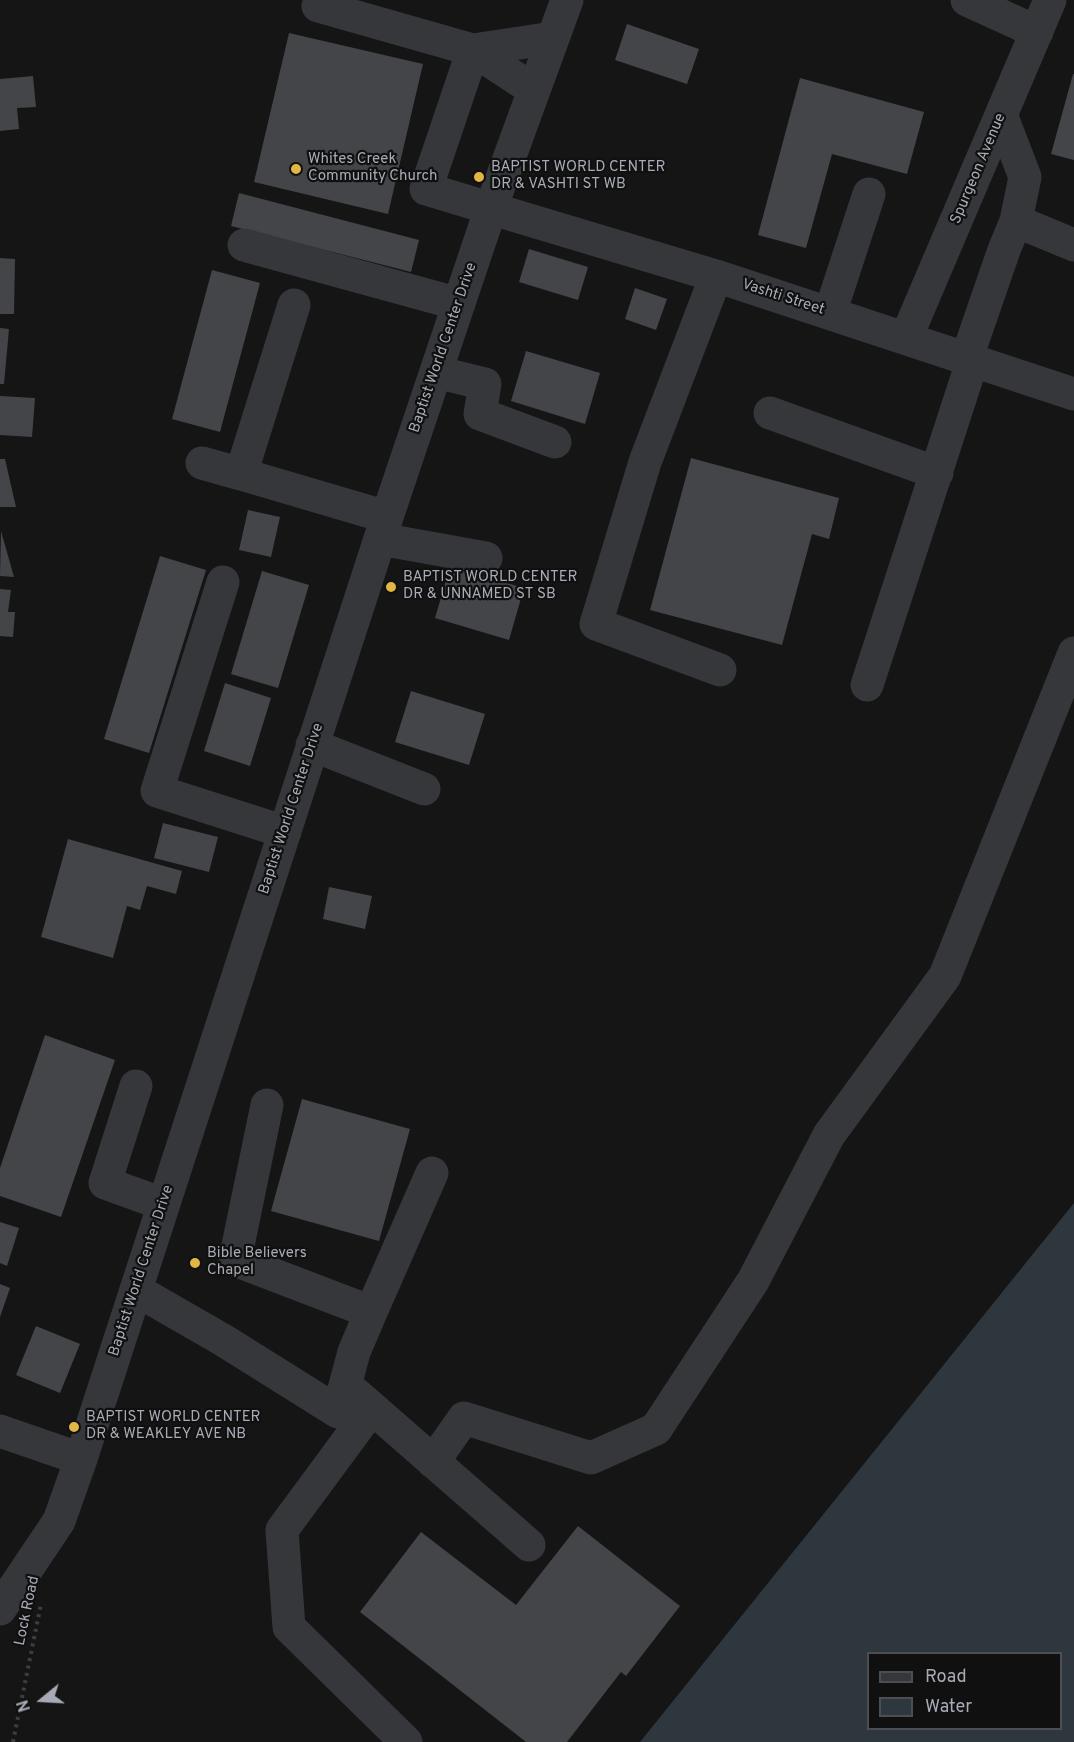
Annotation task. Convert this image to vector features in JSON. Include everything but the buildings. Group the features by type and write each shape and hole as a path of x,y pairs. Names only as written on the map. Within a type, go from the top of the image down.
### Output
{"street":[{"name":"Baptist World Center Drive","path":"0,1609 59,1521 81,1459 384,528 491,208 567,0"},
{"path":"967,0 1037,32"},
{"name":"Spurgeon Avenue","path":"906,338 1050,0"},
{"path":"318,6 473,50 534,90"},
{"path":"473,50 553,38"},
{"name":"Vashti Street","path":"473,50 426,189 716,276 1074,394"},
{"path":"867,685 937,473 1004,250 1016,221 1025,177 1002,117"},
{"path":"830,313 869,194"},
{"path":"1016,221 1074,245"},
{"path":"244,245 459,304"},
{"path":"716,276 645,462 596,624 720,670"},
{"path":"242,474 294,305"},
{"path":"436,372 485,384 480,414 555,442"},
{"path":"770,413 937,473"},
{"path":"202,463 242,474 384,528 486,558"},
{"path":"223,582 157,791 285,832"},
{"path":"433,1462 464,1418 591,1458 656,1429 753,1281 830,1135 945,976 1074,653"},
{"path":"312,745 424,789"},
{"path":"136,1086 105,1183 163,1204"},
{"path":"267,1105 235,1260 371,1312"},
{"path":"136,1290 223,1340 338,1412 354,1352 432,1173"},
{"path":"345,1385 529,1545"},
{"path":"372,1408 282,1530 289,1627 406,1742"},
{"path":"0,1431 81,1459"}],"path":[{"name":"Lock Road","path":"13,1742 43,1597"}],"water":[{"path":"1074,1203 1074,1742 640,1742"}],"place":[{"name":"Whites Creek Community Church","path":"296,169"},
{"name":"BAPTIST WORLD CENTER DR & VASHTI ST WB","path":"479,177"},
{"name":"BAPTIST WORLD CENTER DR & UNNAMED ST SB","path":"391,587"},
{"name":"Bible Believers Chapel","path":"195,1263"},
{"name":"BAPTIST WORLD CENTER DR & WEAKLEY AVE NB","path":"74,1427"}]}
